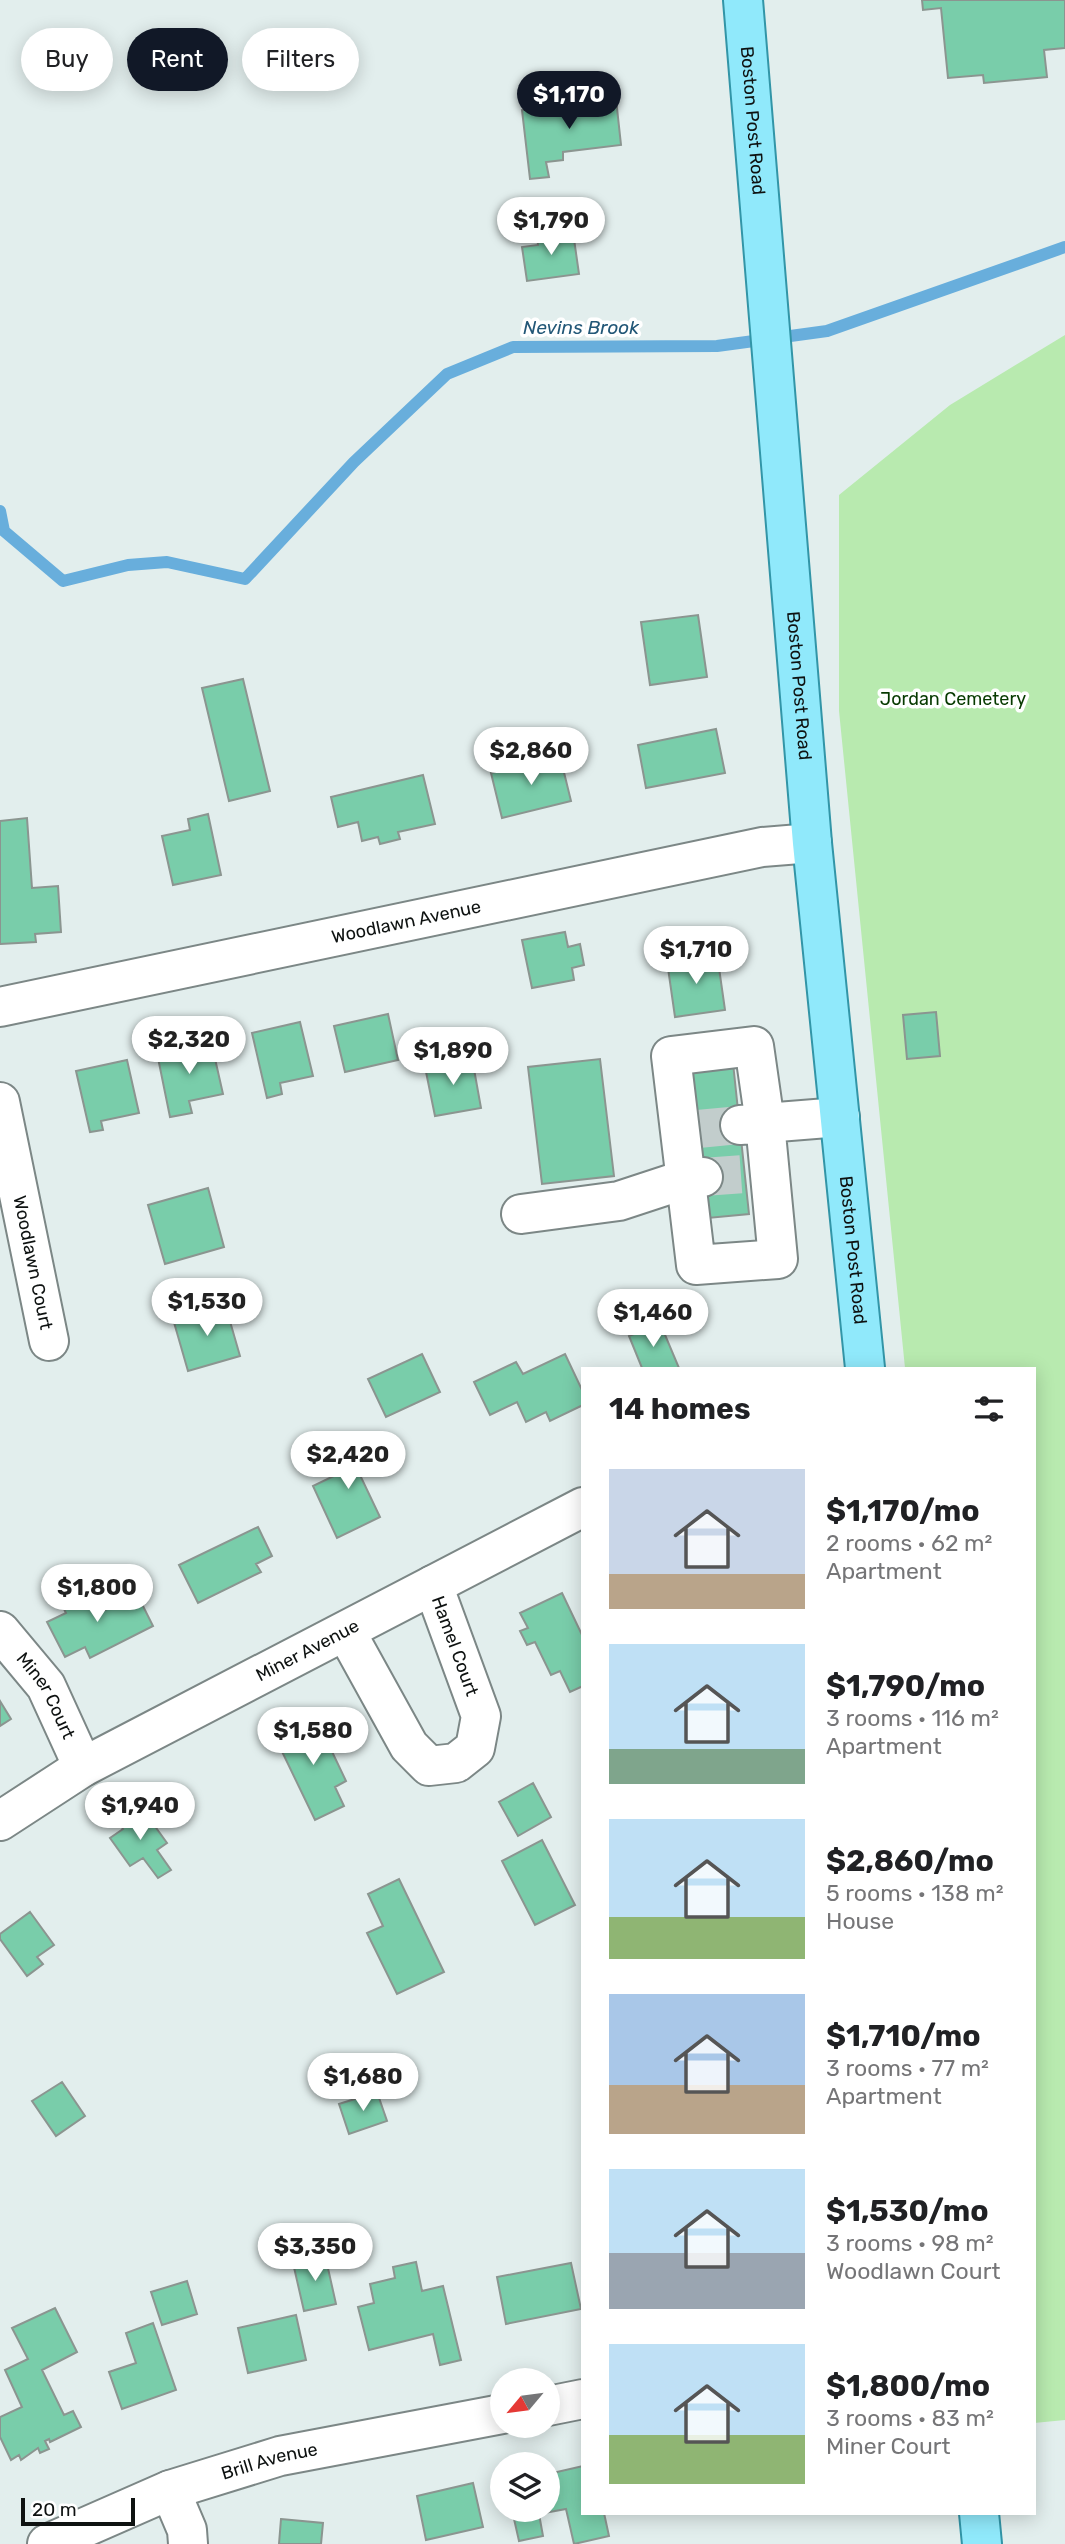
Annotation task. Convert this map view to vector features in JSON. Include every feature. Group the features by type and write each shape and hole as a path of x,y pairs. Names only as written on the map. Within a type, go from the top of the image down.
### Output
{"main road":[{"name":"Boston Post Road","path":"743,0 812,843 864,1367"},
{"path":"979,2515 982,2544"}],"street":[{"name":"Woodlawn Avenue","path":"0,1007 762,847 812,843"},
{"path":"754,1046 752,1124 757,1173 778,1259 696,1265 694,1178 689,1130 671,1056 754,1046"},
{"name":"Woodlawn Court","path":"0,1102 49,1341"},
{"path":"752,1124 840,1117"},
{"path":"521,1213 619,1201 694,1178"},
{"name":"Miner Avenue","path":"0,1821 83,1768 581,1508"},
{"name":"Hamel Court","path":"346,1632 409,1746 429,1766 456,1763 475,1748 481,1716 433,1585"},
{"name":"Miner Court","path":"0,1631 46,1686 83,1768"},
{"path":"560,2404 581,2399"},
{"name":"Brill Avenue","path":"47,2544 170,2490 279,2456 490,2416"},
{"path":"170,2490 187,2530 188,2544"}],"green space":[{"name":"Jordan Cemetery","path":"1065,335 1065,2420 1036,2423 1036,1367 905,1367 839,711 839,495 950,405"}],"building":[{"path":"922,0 1065,0 1065,48 1044,50 1047,77 984,83 983,75 948,78 941,8 923,10"},
{"path":"603,94 610,100 616,99 621,145 563,152 563,160 546,162 549,177 530,179 522,110 588,102 593,95"},
{"path":"573,232 579,274 527,281 522,247 538,245 537,237"},
{"path":"698,615 707,677 650,685 641,622"},
{"path":"243,679 270,791 229,801 202,688"},
{"path":"716,729 725,773 646,788 638,745"},
{"path":"560,756 571,801 502,818 491,773"},
{"path":"423,775 435,824 398,832 400,839 380,844 378,837 362,841 358,822 338,827 331,797"},
{"path":"208,814 221,875 173,885 162,836 190,830 188,819"},
{"path":"27,818 32,888 58,886 61,932 35,934 36,942 0,944 0,821"},
{"path":"565,932 568,947 580,944 584,965 572,968 574,980 532,988 522,940"},
{"path":"717,954 725,1010 675,1017 667,961"},
{"path":"936,1012 940,1056 907,1059 903,1015"},
{"path":"388,1014 398,1060 345,1072 334,1026"},
{"path":"300,1022 313,1076 280,1083 282,1094 267,1098 252,1033"},
{"path":"211,1041 223,1094 189,1101 192,1113 170,1117 157,1053"},
{"path":"472,1058 481,1108 435,1116 425,1067"},
{"path":"600,1059 614,1176 542,1184 528,1067"},
{"path":"127,1060 139,1113 101,1121 103,1130 90,1132 76,1071"},
{"path":"733,1063 749,1214 708,1218 691,1068"},
{"path":"208,1188 224,1247 165,1264 148,1205"},
{"path":"225,1304 240,1356 188,1371 173,1319"},
{"path":"660,1323 679,1367 642,1367 629,1336"},
{"path":"422,1354 440,1392 386,1417 368,1379"},
{"path":"565,1354 581,1388 581,1406 550,1421 546,1412 526,1422 517,1402 490,1415 474,1382 516,1362 523,1374"},
{"path":"363,1439 375,1466 359,1473 380,1517 337,1538 313,1486 340,1473 331,1454"},
{"path":"258,1527 272,1556 256,1564 261,1572 198,1603 179,1565"},
{"path":"82,1588 95,1615 137,1594 153,1626 90,1658 85,1647 65,1657 47,1622 66,1613 59,1599"},
{"path":"562,1593 581,1633 581,1687 570,1692 560,1671 551,1675 535,1642 527,1645 520,1631 528,1628 520,1613"},
{"path":"0,1701 11,1719 0,1726"},
{"path":"316,1718 346,1781 335,1787 344,1806 315,1820 275,1737"},
{"path":"533,1783 551,1817 518,1836 499,1802"},
{"path":"126,1806 137,1821 146,1814 167,1843 157,1850 171,1870 158,1878 143,1858 130,1866 110,1838 123,1829 113,1815"},
{"path":"542,1840 575,1905 535,1925 502,1861"},
{"path":"399,1879 444,1972 397,1994 367,1933 383,1926 368,1894"},
{"path":"30,1912 54,1945 37,1957 43,1964 27,1976 0,1939 0,1934"},
{"path":"62,2082 85,2116 56,2136 32,2101"},
{"path":"377,2092 387,2121 349,2134 339,2104"},
{"path":"325,2255 336,2304 304,2311 293,2263"},
{"path":"416,2262 422,2291 443,2286 461,2360 440,2365 433,2334 369,2350 358,2307 374,2303 370,2284 395,2278 393,2267"},
{"path":"571,2263 581,2309 506,2324 497,2277"},
{"path":"187,2281 197,2314 162,2325 151,2292"},
{"path":"55,2308 77,2352 42,2370 64,2415 73,2411 81,2427 50,2442 49,2439 45,2441 49,2449 40,2453 38,2448 21,2460 19,2455 11,2460 0,2437 0,2417 22,2407 5,2370 28,2359 12,2328"},
{"path":"296,2315 306,2360 248,2373 238,2328"},
{"path":"153,2323 176,2390 122,2409 109,2372 136,2363 126,2333"},
{"path":"581,2466 581,2515 604,2515 609,2536 574,2544 566,2509 560,2510 560,2471"},
{"path":"473,2483 483,2527 426,2540 417,2496"},
{"path":"281,2519 323,2523 321,2544 279,2544"},
{"path":"515,2522 540,2522 543,2536 519,2541"}],"waterway":[{"name":"Nevins Brook","path":"0,511 4,531 63,581 128,565 167,562 245,579 354,462 447,374 513,347 717,346 827,331 1065,247"}],"tunnel":[{"path":"698,1129 740,1125"},
{"path":"703,1177 745,1174"}]}
